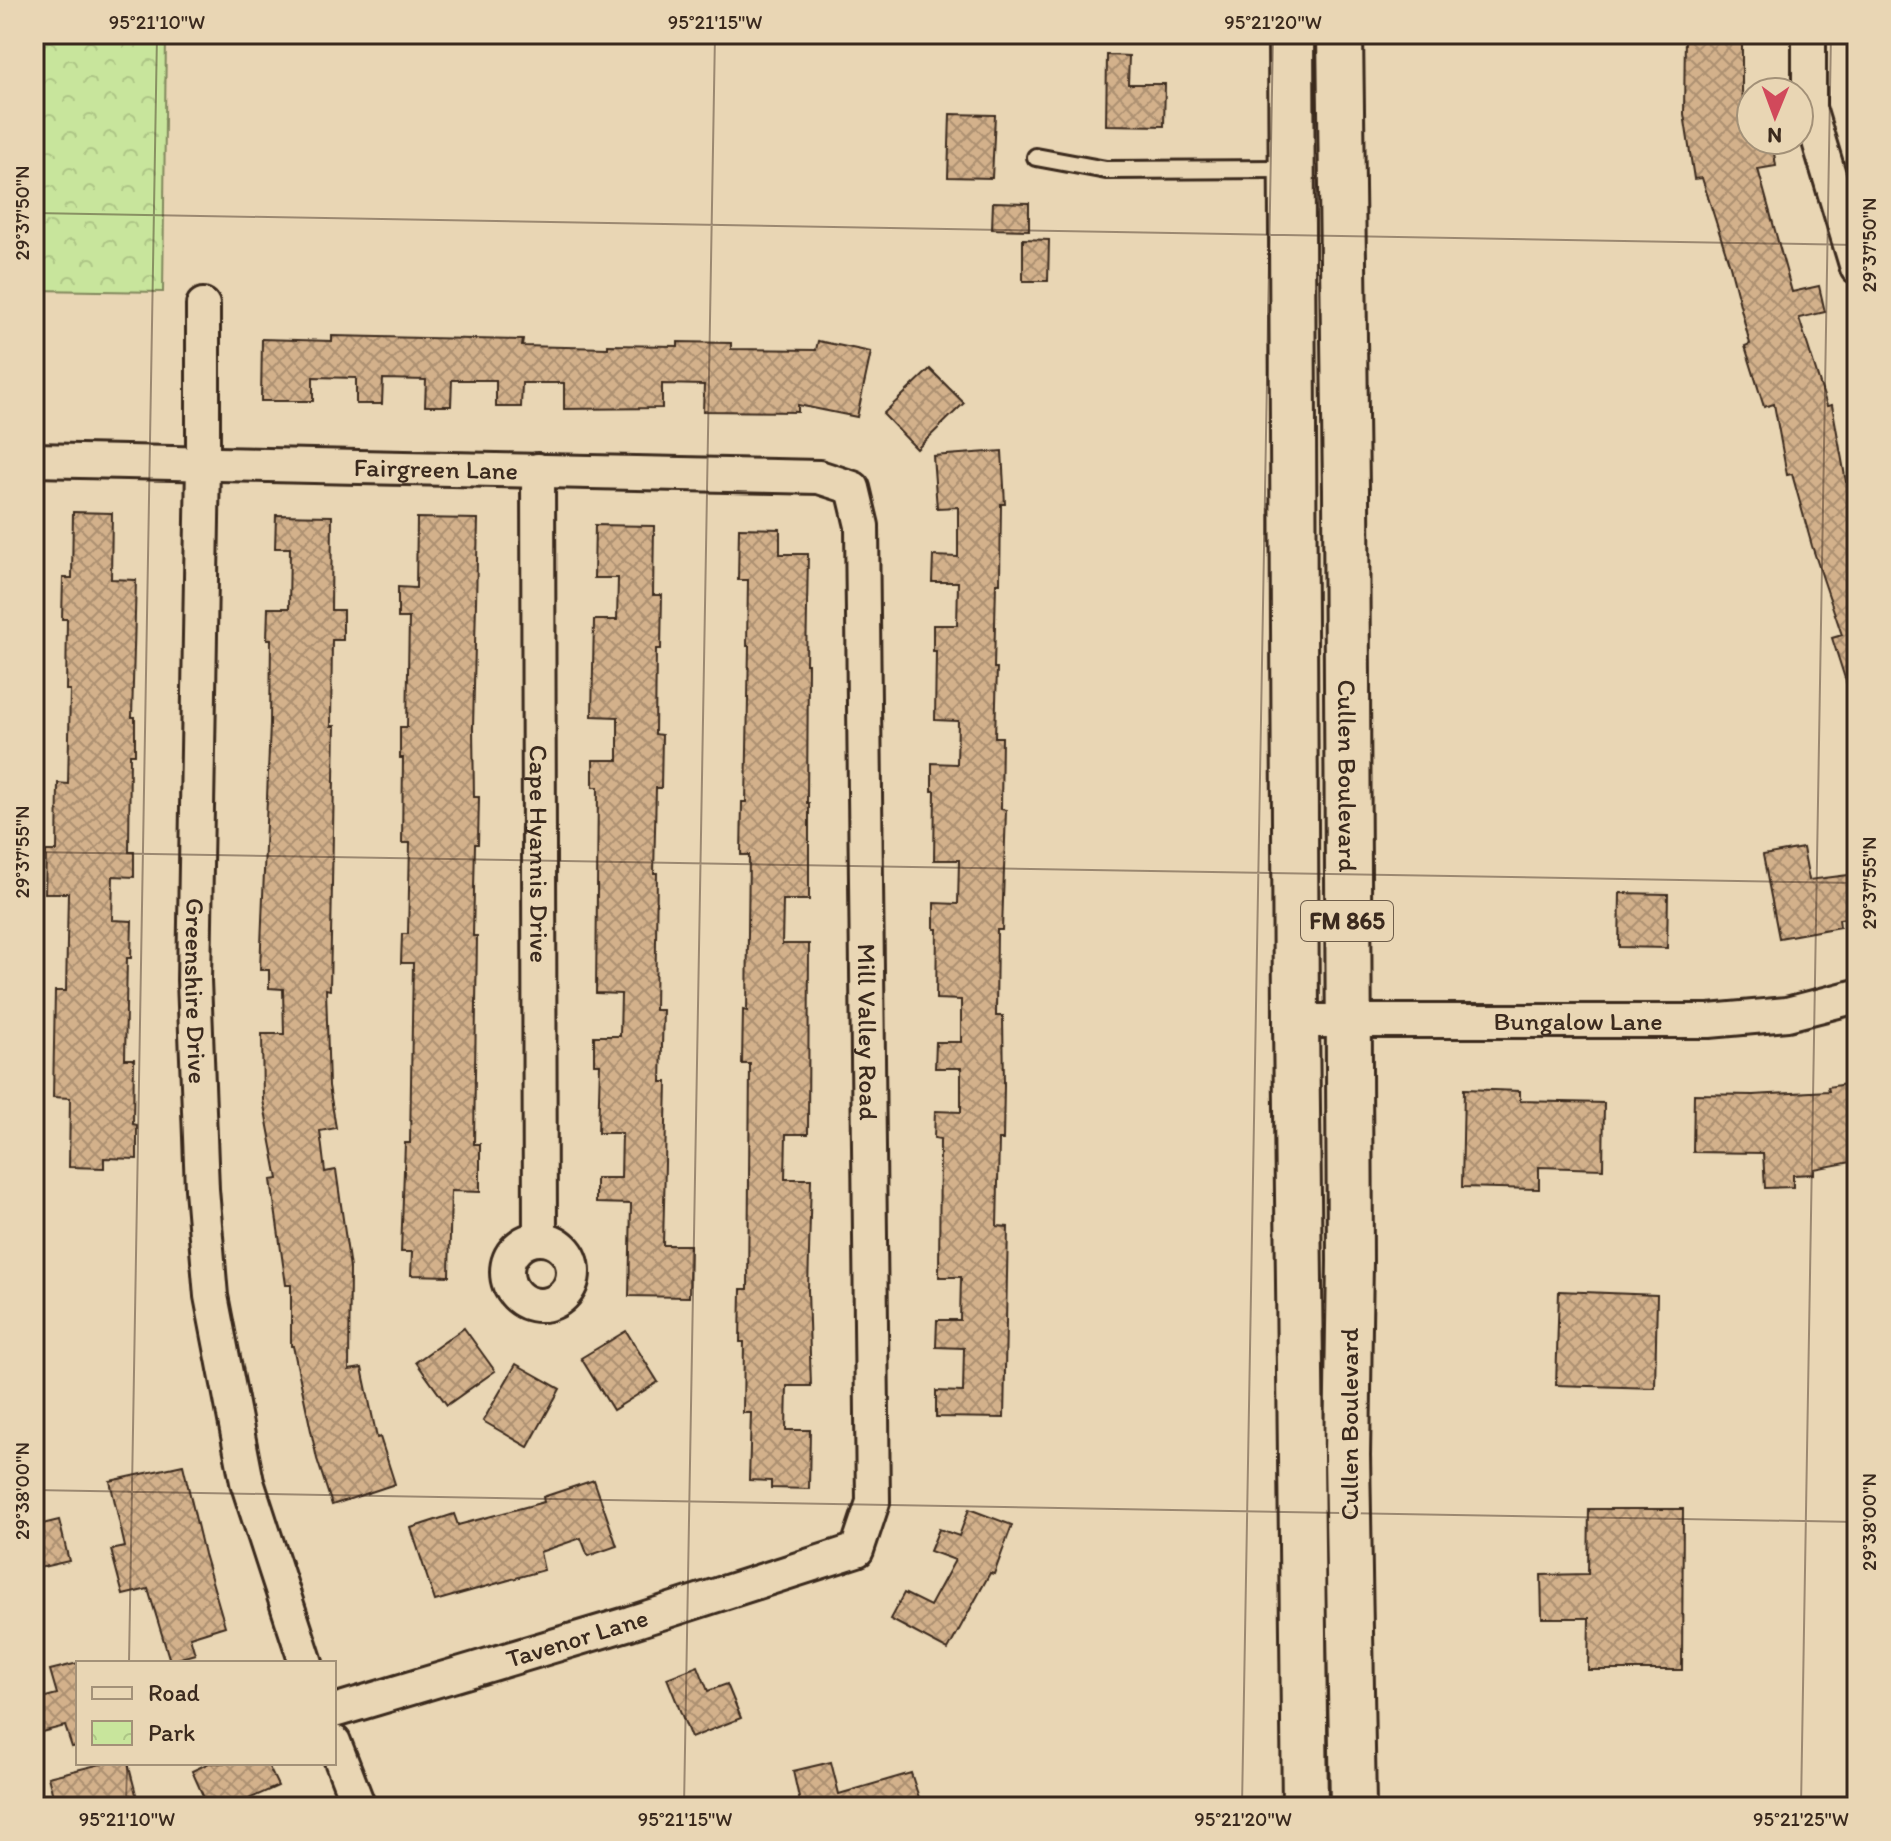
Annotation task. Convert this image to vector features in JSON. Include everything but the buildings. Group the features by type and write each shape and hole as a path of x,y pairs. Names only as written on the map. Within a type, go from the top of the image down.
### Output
{"main road":[{"name":"Cullen Boulevard","path":"1291,34 1296,1021 1305,1807"},
{"name":"Cullen Boulevard","path":"1340,34 1350,1261 1347,1455 1353,1807"},
{"path":"1293,489 1346,490"},
{"path":"1301,1454 1347,1455"}],"street":[{"path":"1809,34 1809,108 1857,268"},
{"name":"Greenshire Drive","path":"203,305 194,980 197,1109 209,1281 247,1482 305,1661"},
{"name":"Fairgreen Lane","path":"34,460 819,477 839,483"},
{"name":"Cape Hyannis Drive","path":"538,470 540,1239"},
{"name":"Mill Valley Road","path":"818,1562 857,1550 873,1502 862,526 853,488 839,483"},
{"name":"Bungalow Lane","path":"1296,1021 1745,1020 1813,1008 1857,996"},
{"name":"Tavenor Lane","path":"336,1710 630,1623 818,1562"},
{"path":"336,1747 359,1807"}],"lane":[{"path":"1036,157 1106,170 1292,169"}],"green space":[{"path":"34,34 166,34 163,292 34,290"}]}
